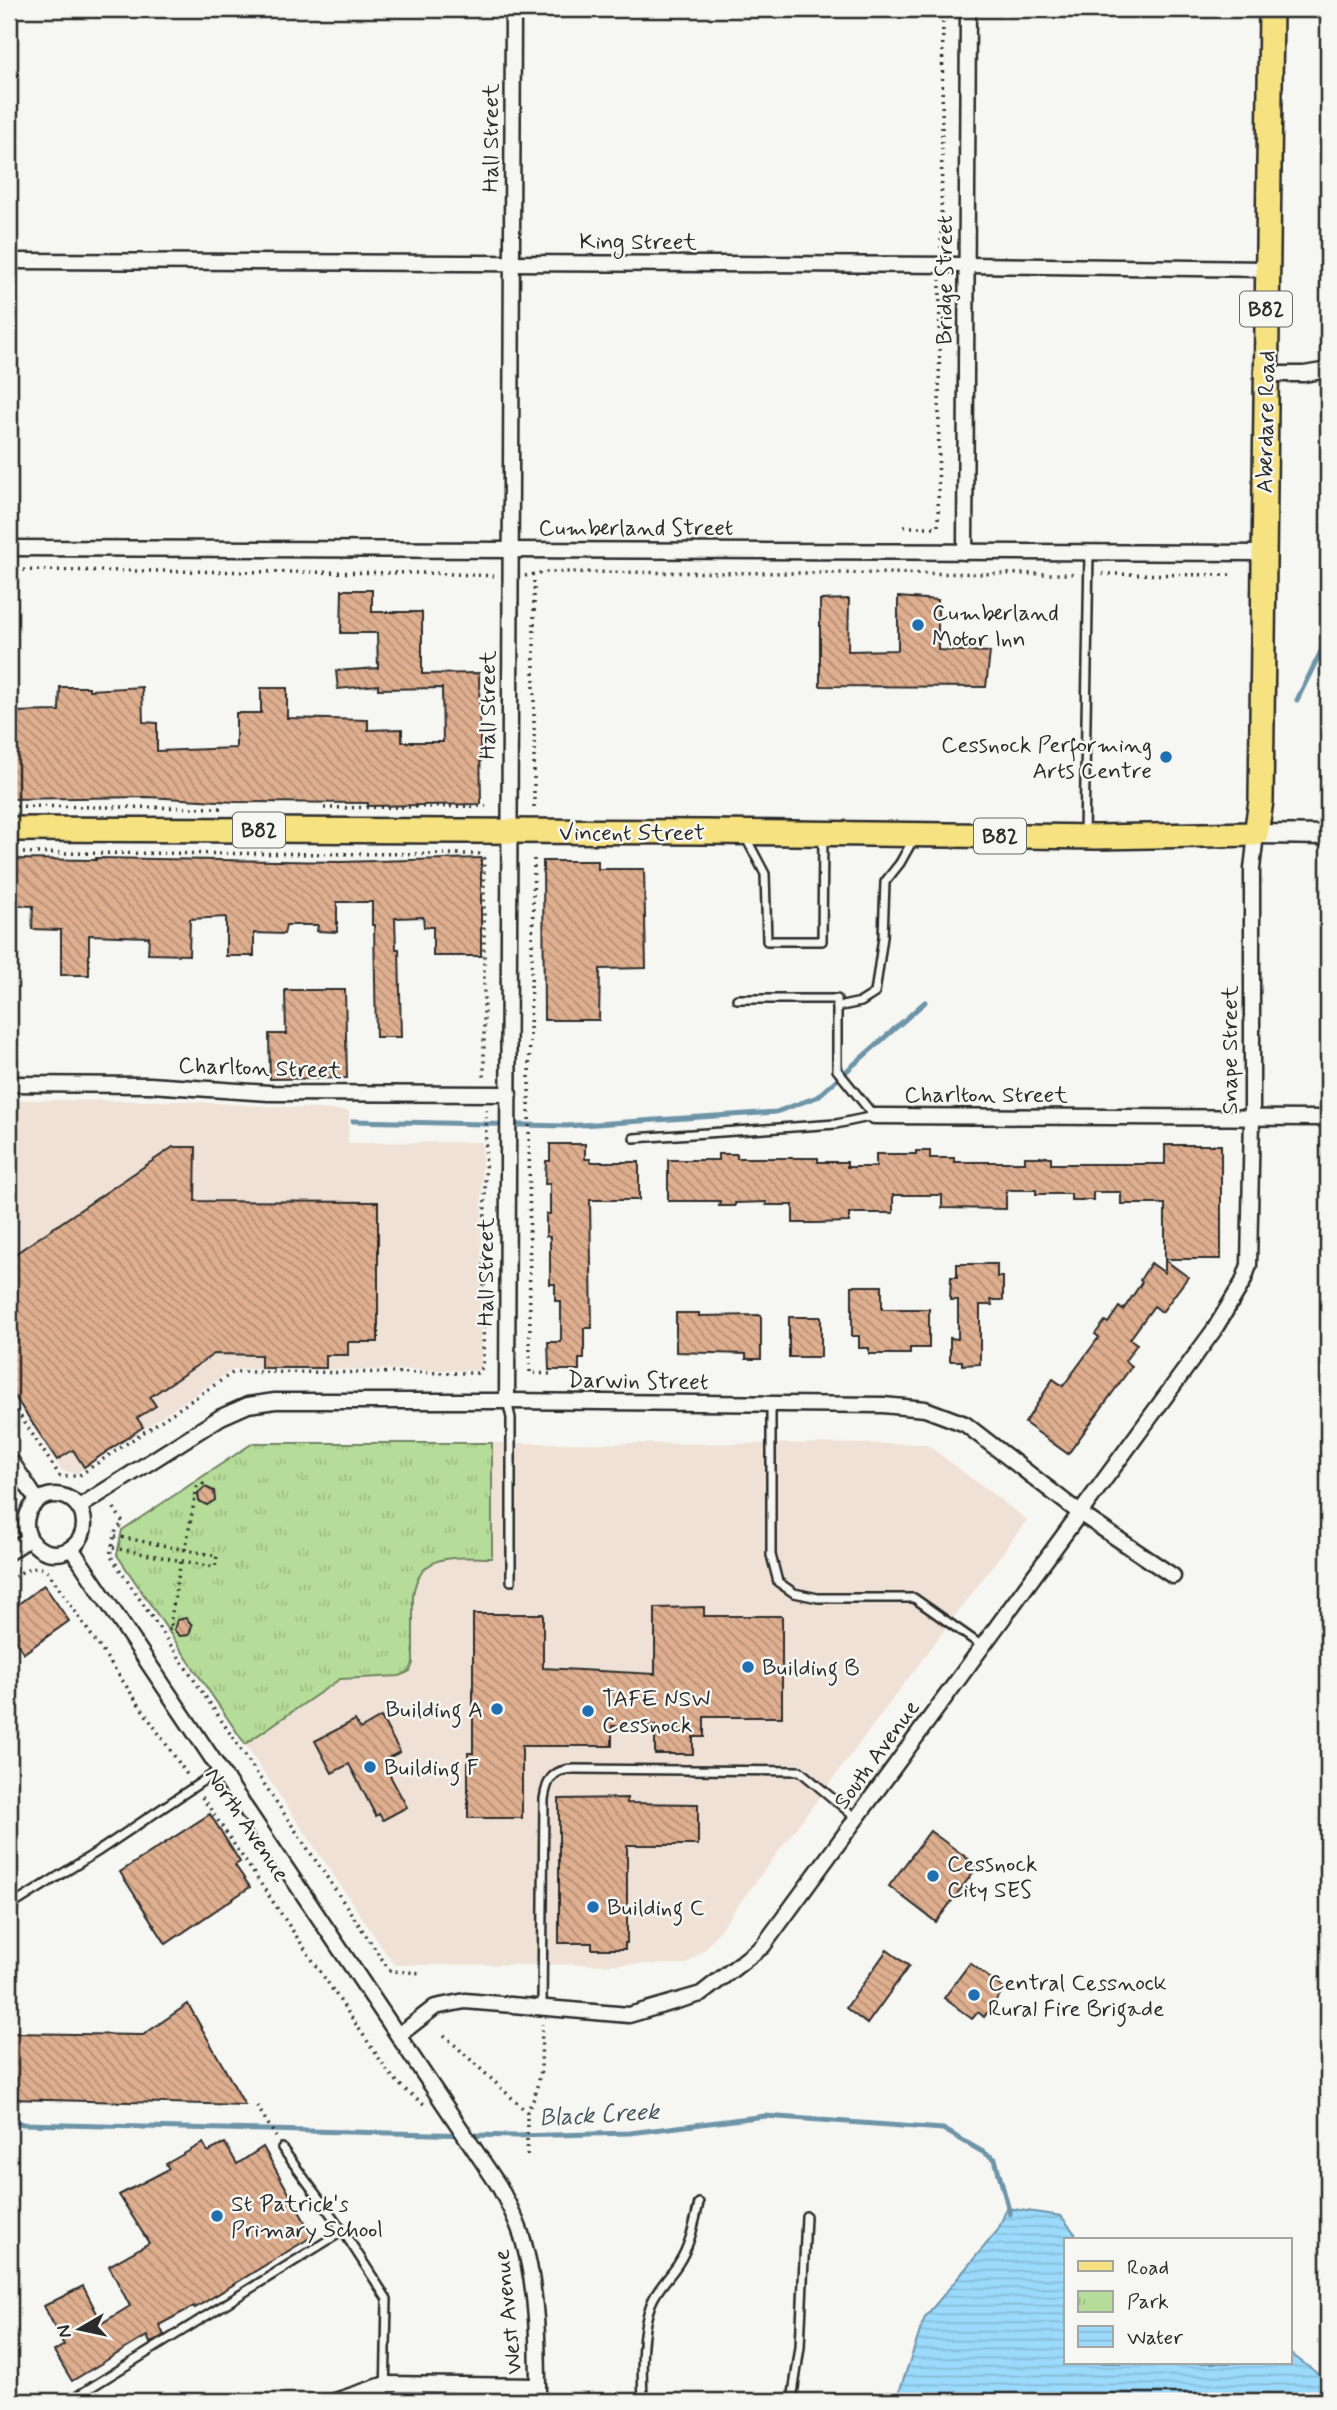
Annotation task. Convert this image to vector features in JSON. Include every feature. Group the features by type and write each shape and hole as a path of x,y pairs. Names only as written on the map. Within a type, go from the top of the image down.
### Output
{"main road":[{"name":"Aberdare Road","path":"1256,834 1261,801 1271,9"},
{"name":"Vincent Street","path":"9,829 1084,837 1256,834"}],"street":[{"name":"Hall Street","path":"507,1401 513,9"},
{"name":"Bridge Street","path":"965,552 968,9"},
{"name":"King Street","path":"9,261 1267,269"},
{"path":"1265,374 1304,374 1328,370"},
{"name":"Cumberland Street","path":"9,548 1263,553"},
{"path":"1256,834 1328,835"},
{"name":"Snape Street","path":"1249,1265 1252,869 1256,834"},
{"name":"Charlton Street","path":"9,1084 153,1085 269,1093 509,1094"},
{"name":"Charlton Street","path":"874,1116 1328,1118"},
{"name":"South Avenue","path":"399,2035 427,2011 450,2002 466,2001 629,2015 701,1994 763,1946 1221,1319 1243,1282 1249,1265"},
{"name":"Darwin Street","path":"79,1507 221,1417 248,1405 275,1401 883,1405 925,1409 965,1424 1080,1514 1173,1576"},
{"path":"9,1458 37,1500"},
{"path":"49,1494 62,1495 79,1507 84,1521 83,1530 81,1537 71,1548 55,1553 48,1552 29,1539 26,1518 37,1500 49,1494"},
{"path":"9,1552 29,1539"},
{"name":"North Avenue","path":"71,1548 450,2111"},
{"name":"West Avenue","path":"450,2111 512,2211 523,2239 534,2297 538,2394"},
{"path":"335,2401 386,2384 538,2394"},
{"path":"365,2401 386,2384"}],"lane":[{"path":"1084,837 1089,552"},
{"path":"743,833 765,874 767,941 822,940 823,833"},
{"path":"737,999 837,999 837,1007 861,1002 875,993 883,937 885,882 900,863 916,834"},
{"name":"Charlton Street","path":"837,1007 836,1063 839,1073 874,1116"},
{"path":"634,1138 836,1124 874,1116"},
{"path":"507,1401 511,1418 511,1581"},
{"path":"771,1404 771,1555 778,1582 794,1593 818,1598 914,1598 983,1647"},
{"path":"9,1907 220,1769"},
{"path":"542,2007 544,1799 546,1786 553,1773 564,1769 800,1771 857,1818"},
{"path":"282,2148 387,2299 385,2401"},
{"path":"643,2401 646,2323 650,2306 688,2244 699,2203"},
{"path":"792,2401 800,2347 806,2216"},
{"path":"69,2401 342,2231"}],"path":[{"path":"904,527 939,527"},
{"path":"9,570 490,576"},
{"name":"Cumberland Street","path":"534,576 545,572 921,573"},
{"name":"Hall Street","path":"534,576 534,807"},
{"path":"9,806 227,808"},
{"path":"316,808 486,806"},
{"name":"Hall Street","path":"9,853 479,854 484,858 487,1117 483,1367"},
{"name":"Hall Street","path":"534,859 529,1117 530,1373 551,1374"},
{"path":"9,1399 60,1476"},
{"path":"185,1550 197,1488 203,1484 200,1479"},
{"path":"114,1508 123,1522 116,1530 110,1556 390,1971 423,1973"},
{"path":"113,1548 215,1567 217,1556 115,1536"},
{"path":"169,1630 173,1627 170,1623 181,1561"},
{"name":"North Avenue","path":"9,1581 28,1568 42,1568 56,1582 389,2073 426,2106"},
{"path":"527,2155 527,2112 534,2098 541,2070 542,2007"},
{"path":"444,2035 527,2112"},
{"path":"257,2106 282,2148"}],"shaded area":[{"path":"9,1100 182,1101 349,1111 348,1143 482,1142 480,1370 233,1369 77,1473 62,1471 9,1391"},
{"name":"TAFE NSW Cessnock","path":"492,1443 926,1444 1027,1520 706,1948 687,1964 394,1965 245,1744 340,1679 400,1676 410,1671 413,1663 414,1586 423,1570 445,1558 492,1558"}],"green space":[{"path":"253,1443 492,1443 492,1558 453,1558 432,1564 423,1570 413,1595 413,1663 410,1671 400,1676 340,1679 245,1744 117,1555 122,1530"}],"water":[{"path":"1007,2208 1061,2216 1078,2238 1064,2238 1064,2364 1292,2364 1292,2354 1328,2381 1328,2401 896,2401 925,2317 998,2230"}],"building":[{"path":"342,590 372,590 372,612 422,612 422,674 479,673 481,804 368,806 368,803 236,802 147,797 9,799 9,712 59,711 60,687 89,687 89,690 142,687 143,722 157,723 157,751 236,748 236,713 261,713 261,688 287,688 287,718 368,720 368,730 402,729 402,742 443,742 442,688 378,689 378,685 338,689 336,671 378,668 377,633 341,633"},
{"name":"Cumberland Motor Inn","path":"898,597 938,600 938,650 990,652 986,687 820,686 820,600 849,599 848,651 898,650"},
{"path":"481,858 481,956 433,956 433,927 424,927 423,917 395,918 396,949 399,949 401,1037 376,1037 372,902 337,902 337,932 317,931 318,925 286,925 284,934 254,933 254,956 226,956 226,917 190,919 189,955 148,954 149,937 89,935 89,975 61,975 61,930 32,929 33,906 9,905 9,859 341,862"},
{"path":"543,861 598,861 598,869 644,869 646,968 600,969 599,1020 544,1020"},
{"path":"285,990 345,990 347,1078 270,1079 269,1034 286,1034"},
{"path":"550,1144 585,1144 585,1159 590,1159 590,1162 639,1162 639,1200 590,1200 592,1328 584,1328 584,1359 579,1359 579,1370 549,1370 548,1342 561,1342 561,1301 555,1301 555,1284 550,1284 550,1237 546,1236 546,1214 550,1214 550,1184 545,1184 546,1161 550,1161"},
{"path":"1165,1145 1221,1145 1221,1259 1165,1259 1165,1204 1121,1204 1121,1192 1093,1192 1093,1200 1071,1200 1071,1194 1036,1194 1036,1190 1006,1190 1006,1209 942,1208 942,1195 893,1195 893,1213 849,1213 849,1222 816,1223 793,1223 793,1205 766,1205 766,1202 719,1206 720,1201 668,1201 668,1160 718,1160 718,1154 737,1154 737,1158 818,1158 818,1162 847,1162 847,1167 876,1167 876,1154 916,1154 916,1151 930,1151 930,1158 954,1158 954,1162 1025,1162 1025,1157 1051,1157 1051,1164 1165,1164"},
{"path":"173,1147 196,1147 195,1201 378,1202 378,1342 348,1342 348,1355 326,1355 326,1368 261,1368 261,1355 214,1354 150,1397 156,1406 137,1418 143,1427 84,1467 73,1450 57,1460 9,1388 9,1258"},
{"path":"1165,1260 1188,1277 1162,1312 1154,1306 1130,1339 1137,1344 1125,1361 1132,1366 1068,1454 1025,1423 1053,1379 1063,1386 1099,1337 1095,1334 1105,1321 1108,1323 1119,1307 1123,1310 1151,1263 1165,1273"},
{"path":"957,1264 997,1264 997,1277 1003,1277 1003,1300 991,1300 992,1305 980,1305 980,1364 962,1365 962,1361 950,1361 950,1338 958,1339 958,1300 950,1300 951,1277 957,1277"},
{"path":"852,1286 882,1286 882,1309 929,1309 929,1348 910,1348 910,1354 869,1354 869,1348 859,1348 859,1336 852,1336"},
{"path":"676,1313 699,1313 699,1316 761,1315 761,1359 746,1359 746,1354 676,1352"},
{"path":"789,1317 821,1317 821,1357 789,1357"},
{"path":"205,1487 214,1491 215,1500 207,1505 199,1501 198,1493"},
{"path":"44,1585 69,1621 24,1653 9,1632 9,1611"},
{"path":"704,1607 704,1616 782,1616 782,1717 704,1717 704,1737 693,1737 693,1754 655,1754 655,1726 612,1726 612,1746 522,1746 522,1818 468,1818 468,1753 473,1753 473,1614 543,1614 543,1668 655,1674 655,1608"},
{"path":"186,1618 192,1625 189,1635 180,1636 174,1630 177,1620"},
{"name":"Building F","path":"381,1717 400,1752 382,1761 407,1807 383,1820 379,1814 376,1816 349,1764 332,1773 315,1741 355,1720 360,1729"},
{"name":"Building C","path":"627,1798 627,1803 698,1804 698,1845 627,1845 625,1949 592,1949 592,1943 559,1943 559,1799"},
{"path":"210,1814 240,1862 235,1865 250,1887 166,1944 120,1872"},
{"name":"Cessnock City SES","path":"930,1831 978,1866 936,1922 889,1886"},
{"path":"887,1950 909,1966 867,2024 846,2008"},
{"path":"970,1963 1004,1989 984,2017 978,2012 972,2019 944,1998"},
{"path":"188,2004 245,2105 9,2099 9,2033 143,2035"},
{"name":"St Patrick's Primary School","path":"203,2143 208,2152 225,2143 237,2164 263,2147 313,2236 195,2308 194,2306 159,2325 164,2335 155,2341 150,2343 147,2336 72,2381 54,2351 64,2345 44,2306 83,2286 102,2323 130,2306 109,2266 149,2243 119,2195 169,2169 166,2164"}],"waterway":[{"path":"1297,700 1328,637"},
{"path":"353,1121 566,1126 776,1112 817,1097 925,1002"},
{"name":"Black Creek","path":"9,2120 23,2124 515,2136 630,2133 765,2116 943,2129 995,2159 1010,2214"}],"place":[{"name":"Cumberland Motor Inn","path":"918,625"},
{"name":"Cessnock Performing Arts Centre","path":"1166,757"},
{"name":"Building B","path":"748,1667"},
{"name":"Building A","path":"497,1709"},
{"name":"TAFE NSW Cessnock","path":"588,1711"},
{"name":"Building F","path":"370,1767"},
{"name":"Cessnock City SES","path":"933,1876"},
{"name":"Building C","path":"593,1907"},
{"name":"Central Cessnock Rural Fire Brigade","path":"974,1995"},
{"name":"St Patrick's Primary School","path":"217,2216"}]}
